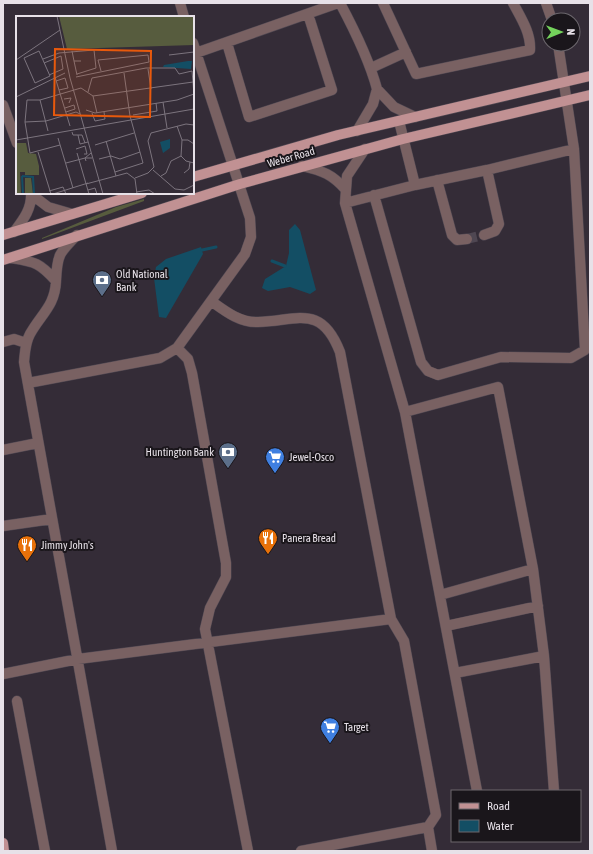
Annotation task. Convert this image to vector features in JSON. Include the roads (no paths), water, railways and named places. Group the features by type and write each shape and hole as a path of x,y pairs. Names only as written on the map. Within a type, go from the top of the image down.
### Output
{"main road":[{"name":"Weber Road","path":"194,178 357,131 590,76"},
{"name":"Weber Road","path":"6,259 77,235 302,166 403,139 590,95"},
{"path":"3,235 139,194"}],"lane":[{"path":"180,3 184,16"},
{"path":"28,383 160,358 177,348 245,254 251,236 250,218 234,165 195,54 339,3 371,68 378,90 394,107 415,117"},
{"path":"383,3 416,74 530,50 528,32 514,3"},
{"path":"227,42 249,117 332,90 308,14"},
{"path":"371,68 406,52"},
{"path":"374,195 421,362 428,372 438,375 501,357 571,358 585,350 574,149 559,52"},
{"path":"357,131 374,104 378,90"},
{"path":"3,104 5,116 16,142"},
{"path":"5,116 16,112"},
{"path":"399,121 415,185"},
{"path":"366,149 348,176 345,203 405,412 477,790"},
{"path":"345,203 415,185 487,170 574,149"},
{"path":"302,166 324,171 336,178 346,190"},
{"path":"484,235 495,231 499,224 487,170"},
{"path":"437,180 452,235 457,240 467,239"},
{"path":"31,194 48,207 72,214"},
{"path":"14,232 25,218 30,206 31,194"},
{"path":"77,235 63,250 57,261 55,294 50,305 30,334 26,343 24,362 112,851"},
{"path":"6,259 30,261 43,266 56,281"},
{"path":"211,301 235,317 257,323 294,317 310,318 324,325 335,337 340,352 391,619 404,641 436,815 428,827 432,851"},
{"path":"3,342 14,338 26,343"},
{"path":"177,348 188,359 192,373 226,563 226,577 210,608 206,619 205,629 248,851"},
{"path":"405,412 498,386 534,569 544,656 554,790"},
{"path":"3,450 38,444"},
{"path":"3,526 52,519"},
{"path":"440,595 534,569"},
{"path":"446,626 538,606"},
{"path":"3,674 78,659 391,619"},
{"path":"454,673 544,656"},
{"path":"18,701 45,851"},
{"path":"301,851 428,827"}],"water":[{"path":"295,224 300,230 316,290 310,294 290,287 268,291 262,288 265,279 286,266 289,253 289,230"},
{"path":"201,247 203,254 166,318 159,317 154,278 156,267 166,259"}],"waterway":[{"path":"202,250 216,247"},
{"path":"272,261 285,266"}],"tunnel":[{"path":"467,239 484,235"}],"place":[{"name":"Old National Bank","path":"102,297"},
{"name":"Huntington Bank","path":"228,469"},
{"name":"Jewel-Osco","path":"275,474"},
{"name":"Panera Bread","path":"268,555"},
{"name":"Jimmy John's","path":"27,562"},
{"name":"Target","path":"330,744"}]}
